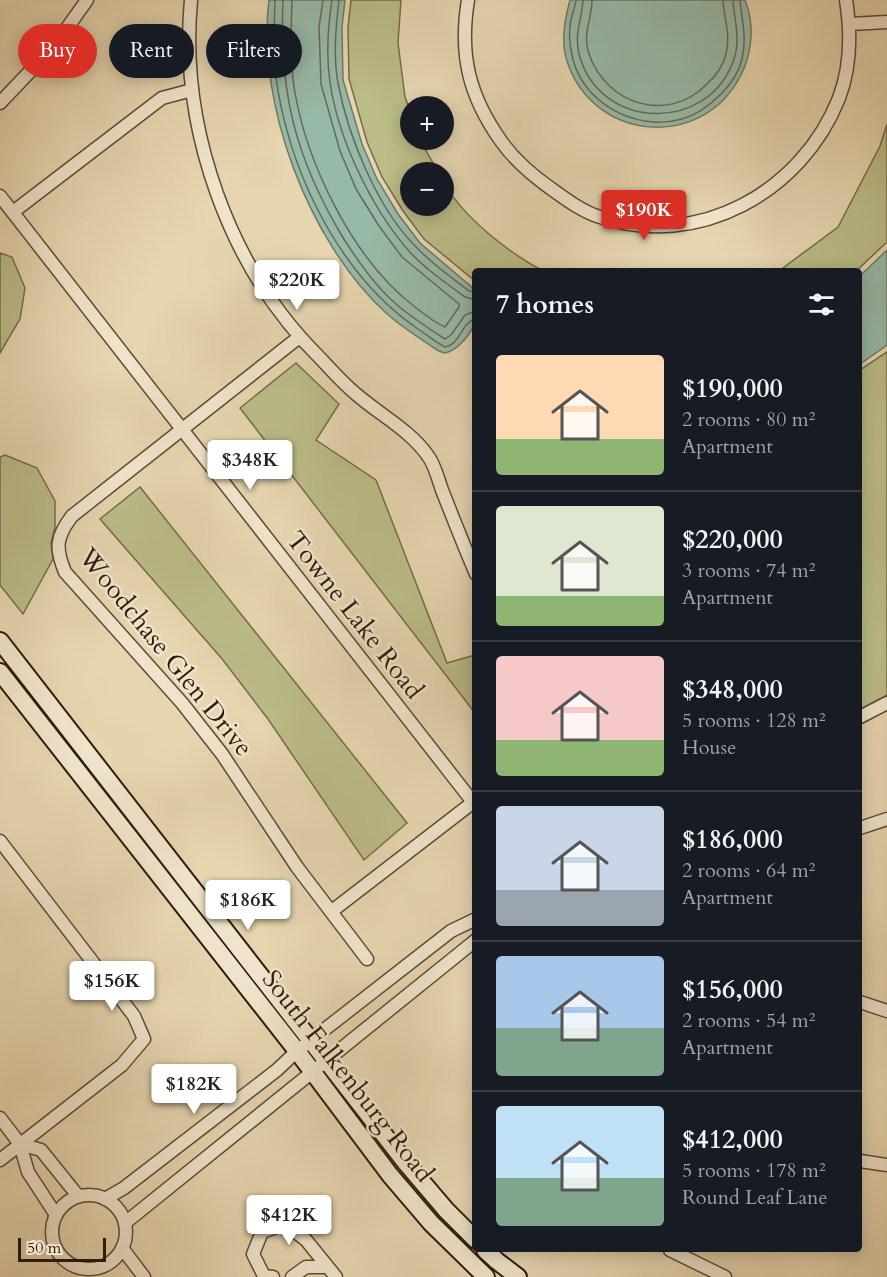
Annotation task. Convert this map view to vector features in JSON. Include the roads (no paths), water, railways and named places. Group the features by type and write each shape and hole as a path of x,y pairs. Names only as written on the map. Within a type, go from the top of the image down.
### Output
{"street":[{"path":"0,104 55,45 87,0"},
{"path":"191,0 188,31 192,90 211,181 238,244 276,308 298,338 356,394 405,431 429,457 472,564"},
{"path":"468,0 464,35 467,71 476,99 487,122 510,154 536,179 599,217 650,226 686,225 727,213 753,201 776,185 799,163 817,141 840,96 849,45 850,24 846,0"},
{"path":"850,24 887,22"},
{"path":"13,212 162,98 192,90"},
{"name":"Towne Lake Road","path":"0,196 472,800"},
{"name":"Woodchase Glen Drive","path":"298,338 72,516 61,530 58,543 60,559 65,572 182,703 222,754 297,867 333,911 367,959"},
{"name":"South Falkenburg Road","path":"0,641 327,1062 446,1210 472,1236"},
{"name":"South Falkenburg Road","path":"0,672 297,1051 383,1166 417,1207 486,1277"},
{"path":"862,716 887,703"},
{"path":"79,773 94,762"},
{"path":"333,911 472,805"},
{"path":"862,827 887,819"},
{"path":"0,841 134,1016 144,1040 122,1065 0,1160"},
{"path":"105,1199 124,1188 277,1070 297,1051 451,931 472,921"},
{"path":"125,1223 472,943"},
{"path":"862,1003 887,1011"},
{"path":"0,1118 20,1144 28,1172 56,1215"},
{"path":"20,1144 41,1150 78,1197"},
{"path":"862,1161 887,1165"},
{"path":"96,1196 105,1199 121,1213 126,1232 122,1248 99,1273 72,1265 63,1258 56,1249 52,1227 56,1215 69,1201 78,1197 96,1196"},
{"path":"273,1277 264,1276 253,1254 262,1232 285,1224 306,1240 336,1277"},
{"path":"122,1248 144,1277"},
{"path":"487,1252 518,1277"},
{"path":"674,1252 725,1277"},
{"path":"292,1277 306,1268 326,1267"}],"water":[{"path":"269,0 345,0 342,27 343,80 362,144 377,179 398,214 420,243 472,287 472,328 464,340 454,349 444,353 437,350 385,312 358,283 333,248 311,210 294,168 280,126 271,78 302,78 302,24 268,24"},
{"path":"570,0 745,0 750,19 751,38 745,66 723,100 701,117 675,126 648,127 622,121 598,107 579,86 566,58 564,29"},
{"path":"887,250 887,345 862,363 862,274"}]}
